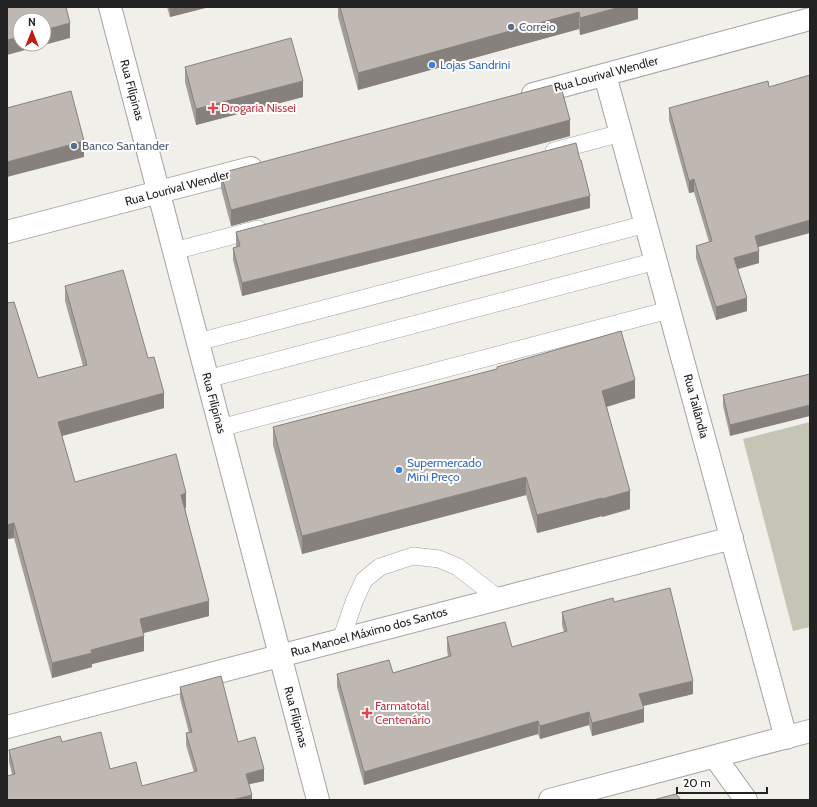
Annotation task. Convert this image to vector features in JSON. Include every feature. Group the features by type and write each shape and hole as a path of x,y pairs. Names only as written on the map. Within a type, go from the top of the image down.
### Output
{"street":[{"name":"Rua Filipinas","path":"110,7 318,800"},
{"name":"Rua Lourival Wendler","path":"513,99 810,20"},
{"name":"Rua Tailândia","path":"605,75 786,738"},
{"name":"Rua Lourival Wendler","path":"7,232 267,164"},
{"name":"Rua Manoel Máximo dos Santos","path":"7,726 732,538"},
{"path":"550,800 810,731"},
{"path":"715,757 746,800"}],"lane":[{"path":"537,155 621,133"},
{"path":"198,342 646,224"},
{"path":"174,251 272,225"},
{"path":"207,379 656,261"},
{"path":"220,428 669,310"},
{"path":"341,640 354,602 364,580 380,567 413,556 439,559 458,567 499,599"}],"shaded area":[{"path":"810,422 810,627 793,631 743,439"}],"building":[{"path":"7,7 66,7 70,23 52,28 52,12 12,12 12,39 7,40"},
{"path":"340,7 620,7 580,18 579,12 358,73"},
{"path":"291,38 303,81 196,109 185,67"},
{"path":"810,75 810,220 755,236 759,251 734,258 747,298 716,307 696,246 712,241 694,179 689,181 669,108 768,81 769,87"},
{"path":"560,83 570,120 231,210 221,173"},
{"path":"71,91 84,141 7,162 7,108"},
{"path":"576,143 590,196 242,283 233,248 240,246 236,232"},
{"path":"123,270 148,358 154,357 164,393 58,422 75,482 176,454 186,493 181,495 209,601 140,619 144,636 91,650 92,653 52,663 14,523 7,525 7,303 14,302 38,378 87,365 65,286"},
{"path":"621,331 635,380 602,391 630,491 537,515 526,477 302,536 273,427 497,369 497,367"},
{"path":"810,374 810,405 730,425 723,395"},
{"path":"670,588 693,681 639,694 644,709 592,723 589,712 540,726 538,721 364,772 337,674 389,660 393,673 451,656 447,637 505,622 512,647 567,631 562,612 613,598 614,602"},
{"path":"221,676 238,742 255,737 264,769 246,774 252,795 232,800 7,800 7,776 15,774 9,750 60,736 62,742 101,732 110,769 136,762 142,786 197,771 186,733 192,732 180,687"},
{"path":"676,794 681,800 653,800"}],"place":[{"name":"Correio","path":"511,27"},
{"name":"Lojas Sandrini","path":"432,65"},
{"name":"Drogaria Nissei","path":"213,108"},
{"name":"Banco Santander","path":"74,146"},
{"name":"Supermercado Mini Preço","path":"399,470"},
{"name":"Farmatotal Centenário","path":"367,713"}]}
